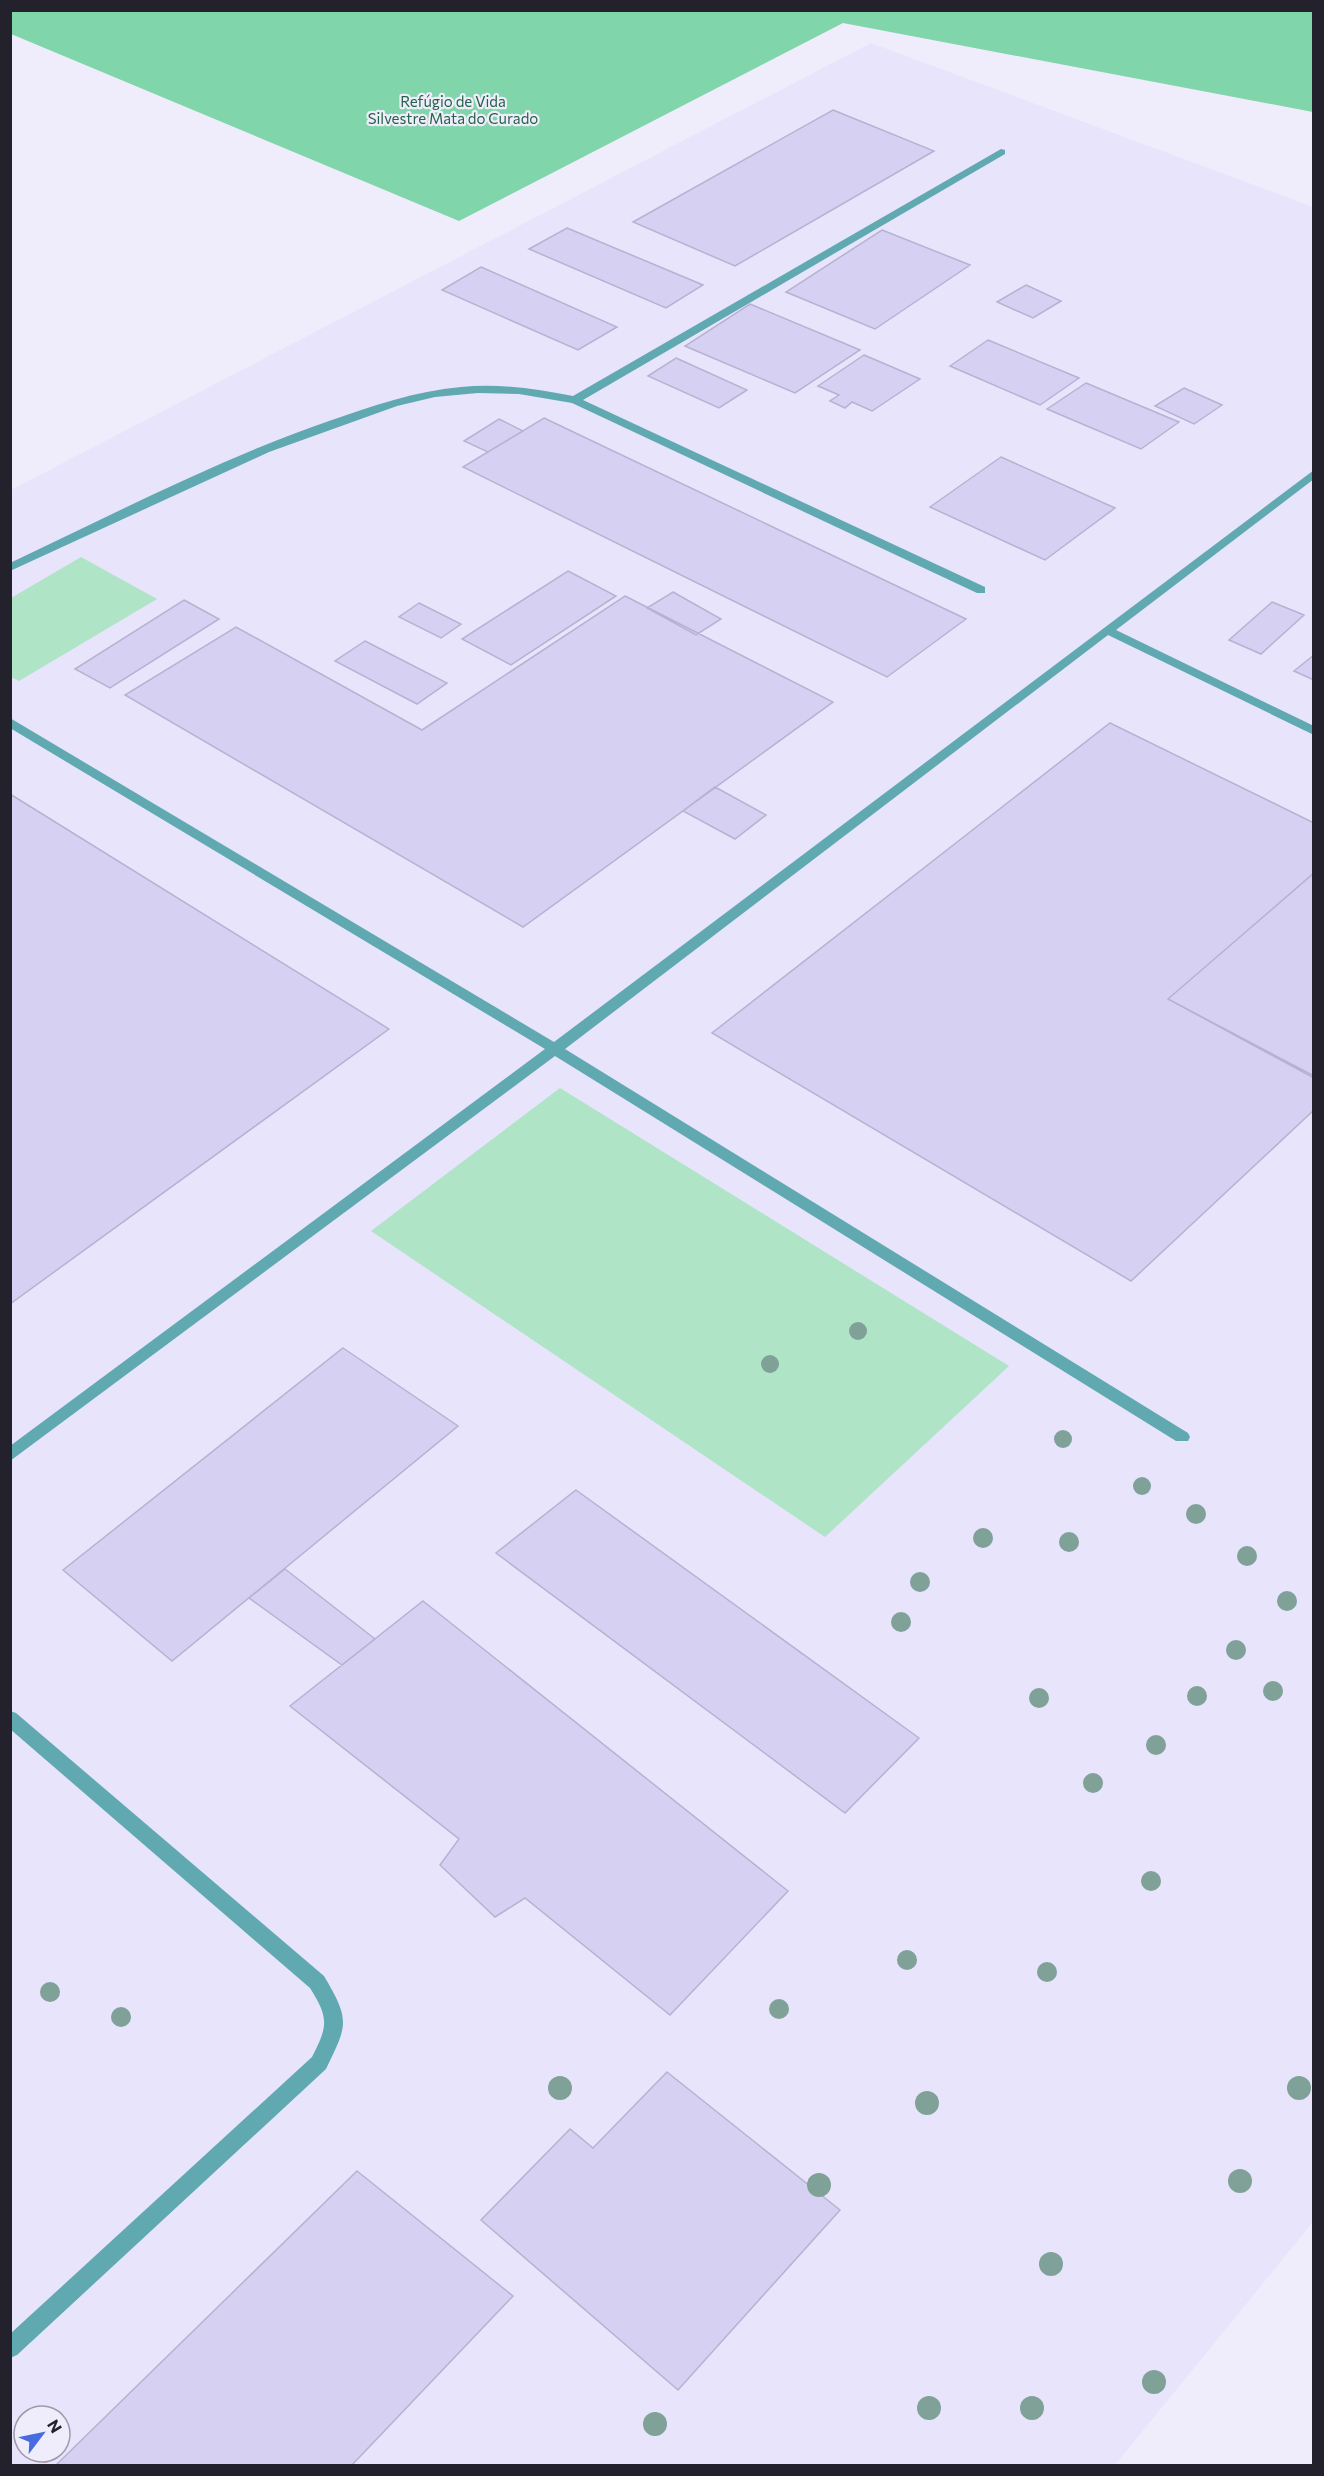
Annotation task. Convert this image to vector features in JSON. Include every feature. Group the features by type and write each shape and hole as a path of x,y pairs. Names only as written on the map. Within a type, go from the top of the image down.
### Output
{"lane":[{"path":"575,400 1000,152"},
{"path":"10,568 254,453 322,426 395,403 461,390 516,388 575,400 981,590"},
{"path":"10,1455 555,1049 1314,473"},
{"path":"1107,630 1314,731"},
{"path":"10,722 555,1049 1182,1437"},
{"path":"10,1718 317,1982 332,2007 334,2033 319,2063 10,2348"}],"shaded area":[{"path":"871,43 1313,207 1313,2222 1115,2465 11,2466 11,490"}],"green space":[{"name":"Refúgio de Vida Silvestre Mata do Curado","path":"10,11 1313,11 1313,112 843,23 459,221 11,34"},
{"path":"81,557 157,599 19,681 11,677 11,598"},
{"path":"560,1088 1009,1366 825,1537 371,1231"}],"building":[{"path":"833,110 934,151 735,266 633,222"},
{"path":"567,228 703,285 666,308 529,249"},
{"path":"882,230 970,265 875,329 786,292"},
{"path":"481,267 617,327 578,350 442,290"},
{"path":"1026,285 1061,301 1033,318 997,302"},
{"path":"750,304 860,350 795,393 685,346"},
{"path":"988,340 1079,378 1040,405 950,366"},
{"path":"864,355 920,379 872,411 852,402 845,408 830,401 839,395 818,386"},
{"path":"676,358 747,390 719,408 648,376"},
{"path":"1086,383 1179,422 1141,449 1047,409"},
{"path":"1184,388 1222,405 1194,424 1155,406"},
{"path":"544,418 966,619 887,677 463,467"},
{"path":"499,419 523,431 488,452 464,441"},
{"path":"1001,457 1115,508 1045,560 930,507"},
{"path":"568,571 616,596 511,665 462,639"},
{"path":"673,592 721,619 696,635 647,608"},
{"path":"625,596 833,702 523,927 125,695 236,627 422,730"},
{"path":"184,600 219,619 110,688 75,669"},
{"path":"1272,602 1304,615 1261,654 1229,640"},
{"path":"419,603 461,624 441,638 399,617"},
{"path":"365,641 447,683 417,704 335,661"},
{"path":"1314,655 1314,680 1294,671"},
{"path":"1110,723 1314,823 1314,873 1168,999 1314,1078 1314,1110 1131,1281 712,1033"},
{"path":"715,787 766,815 735,839 683,811"},
{"path":"10,794 389,1029 10,1304"},
{"path":"1314,873 1314,1076 1168,999"},
{"path":"343,1348 458,1426 172,1661 63,1570"},
{"path":"576,1490 919,1738 845,1813 496,1553"},
{"path":"285,1569 375,1639 342,1665 249,1598"},
{"path":"423,1601 788,1891 670,2015 525,1898 495,1917 440,1865 459,1839 290,1706"},
{"path":"667,2072 840,2210 678,2390 481,2220 570,2129 593,2148"},
{"path":"357,2171 513,2296 351,2466 55,2466 72,2464 72,2449"}]}
